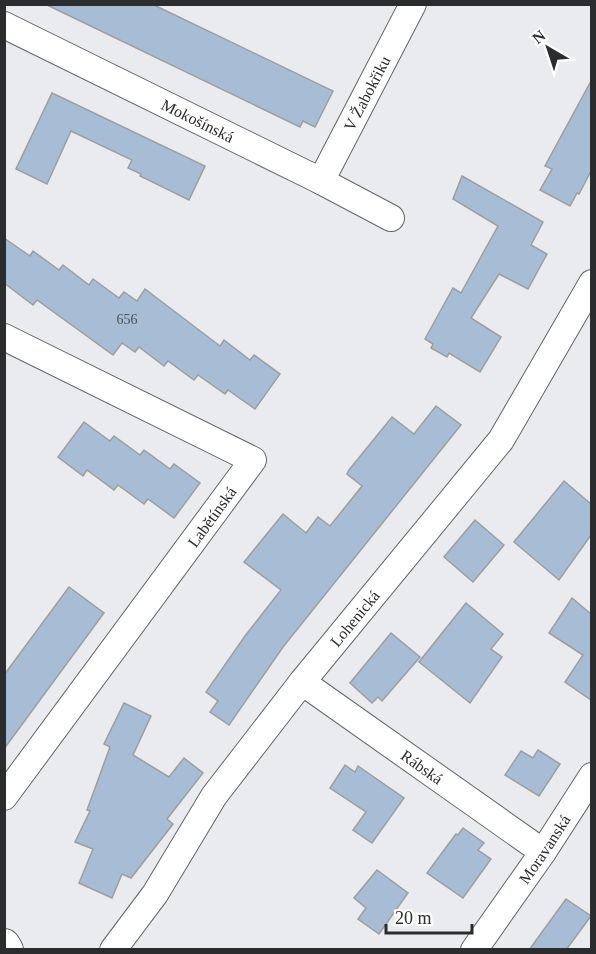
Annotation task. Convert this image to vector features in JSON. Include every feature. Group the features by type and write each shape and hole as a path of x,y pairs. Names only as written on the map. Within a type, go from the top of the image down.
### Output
{"street":[{"name":"V Žabokřiku","path":"321,181 413,4"},
{"name":"Mokošínská","path":"4,25 321,181 391,218"},
{"name":"Lohenická","path":"113,950 155,894 214,796 302,682 501,440 591,283"},
{"name":"Labětínská","path":"4,337 254,460 4,797"},
{"name":"Rábská","path":"302,682 543,852"},
{"name":"Moravanská","path":"474,950 543,852 591,776"},
{"path":"4,945 7,950"}],"building":[{"path":"45,4 152,4 333,91 315,127 303,121 300,127"},
{"path":"591,81 591,171 570,206 540,190 552,169 545,166"},
{"path":"52,93 205,166 189,200 128,168 132,160 71,131 47,184 16,169"},
{"path":"462,176 543,222 531,245 547,254 528,289 499,274 471,318 501,337 480,372 449,353 447,357 431,348 433,344 425,339 453,288 461,293 498,226 453,199"},
{"path":"4,238 30,256 33,251 59,270 63,265 89,285 93,279 119,298 124,292 137,301 145,289 220,346 224,340 250,360 254,355 280,374 255,409 228,390 225,394 198,375 194,380 168,361 164,366 139,347 135,352 122,343 113,355 37,300 33,305 4,283"},
{"path":"436,406 461,425 283,647 229,725 210,712 218,701 206,692 281,590 244,562 283,514 306,533 318,517 330,526 362,486 347,474 349,470 392,417 414,434"},
{"path":"84,422 110,441 114,436 140,455 144,450 170,469 174,464 200,483 174,518 148,499 144,504 118,485 114,490 87,470 83,476 58,457"},
{"path":"564,481 591,504 591,535 559,580 514,542"},
{"path":"475,520 504,545 473,582 444,557"},
{"path":"69,587 104,613 4,749 4,675"},
{"path":"572,598 591,614 591,700 565,682 583,655 549,633"},
{"path":"466,603 503,634 491,649 502,657 470,703 419,662"},
{"path":"391,633 420,657 382,701 378,697 372,703 350,683"},
{"path":"124,703 151,716 133,755 169,777 184,758 203,773 167,819 173,824 131,878 122,874 112,898 79,883 93,849 75,842 90,811 87,810 110,747 104,744"},
{"path":"538,750 560,764 539,796 505,775 521,751 533,758"},
{"path":"345,765 355,772 358,766 404,798 372,843 353,830 366,812 330,788"},
{"path":"463,828 484,843 478,850 491,859 463,898 427,873"},
{"path":"377,870 408,893 379,934 358,919 366,908 354,898"},
{"path":"566,899 591,916 566,950 529,950"}]}
